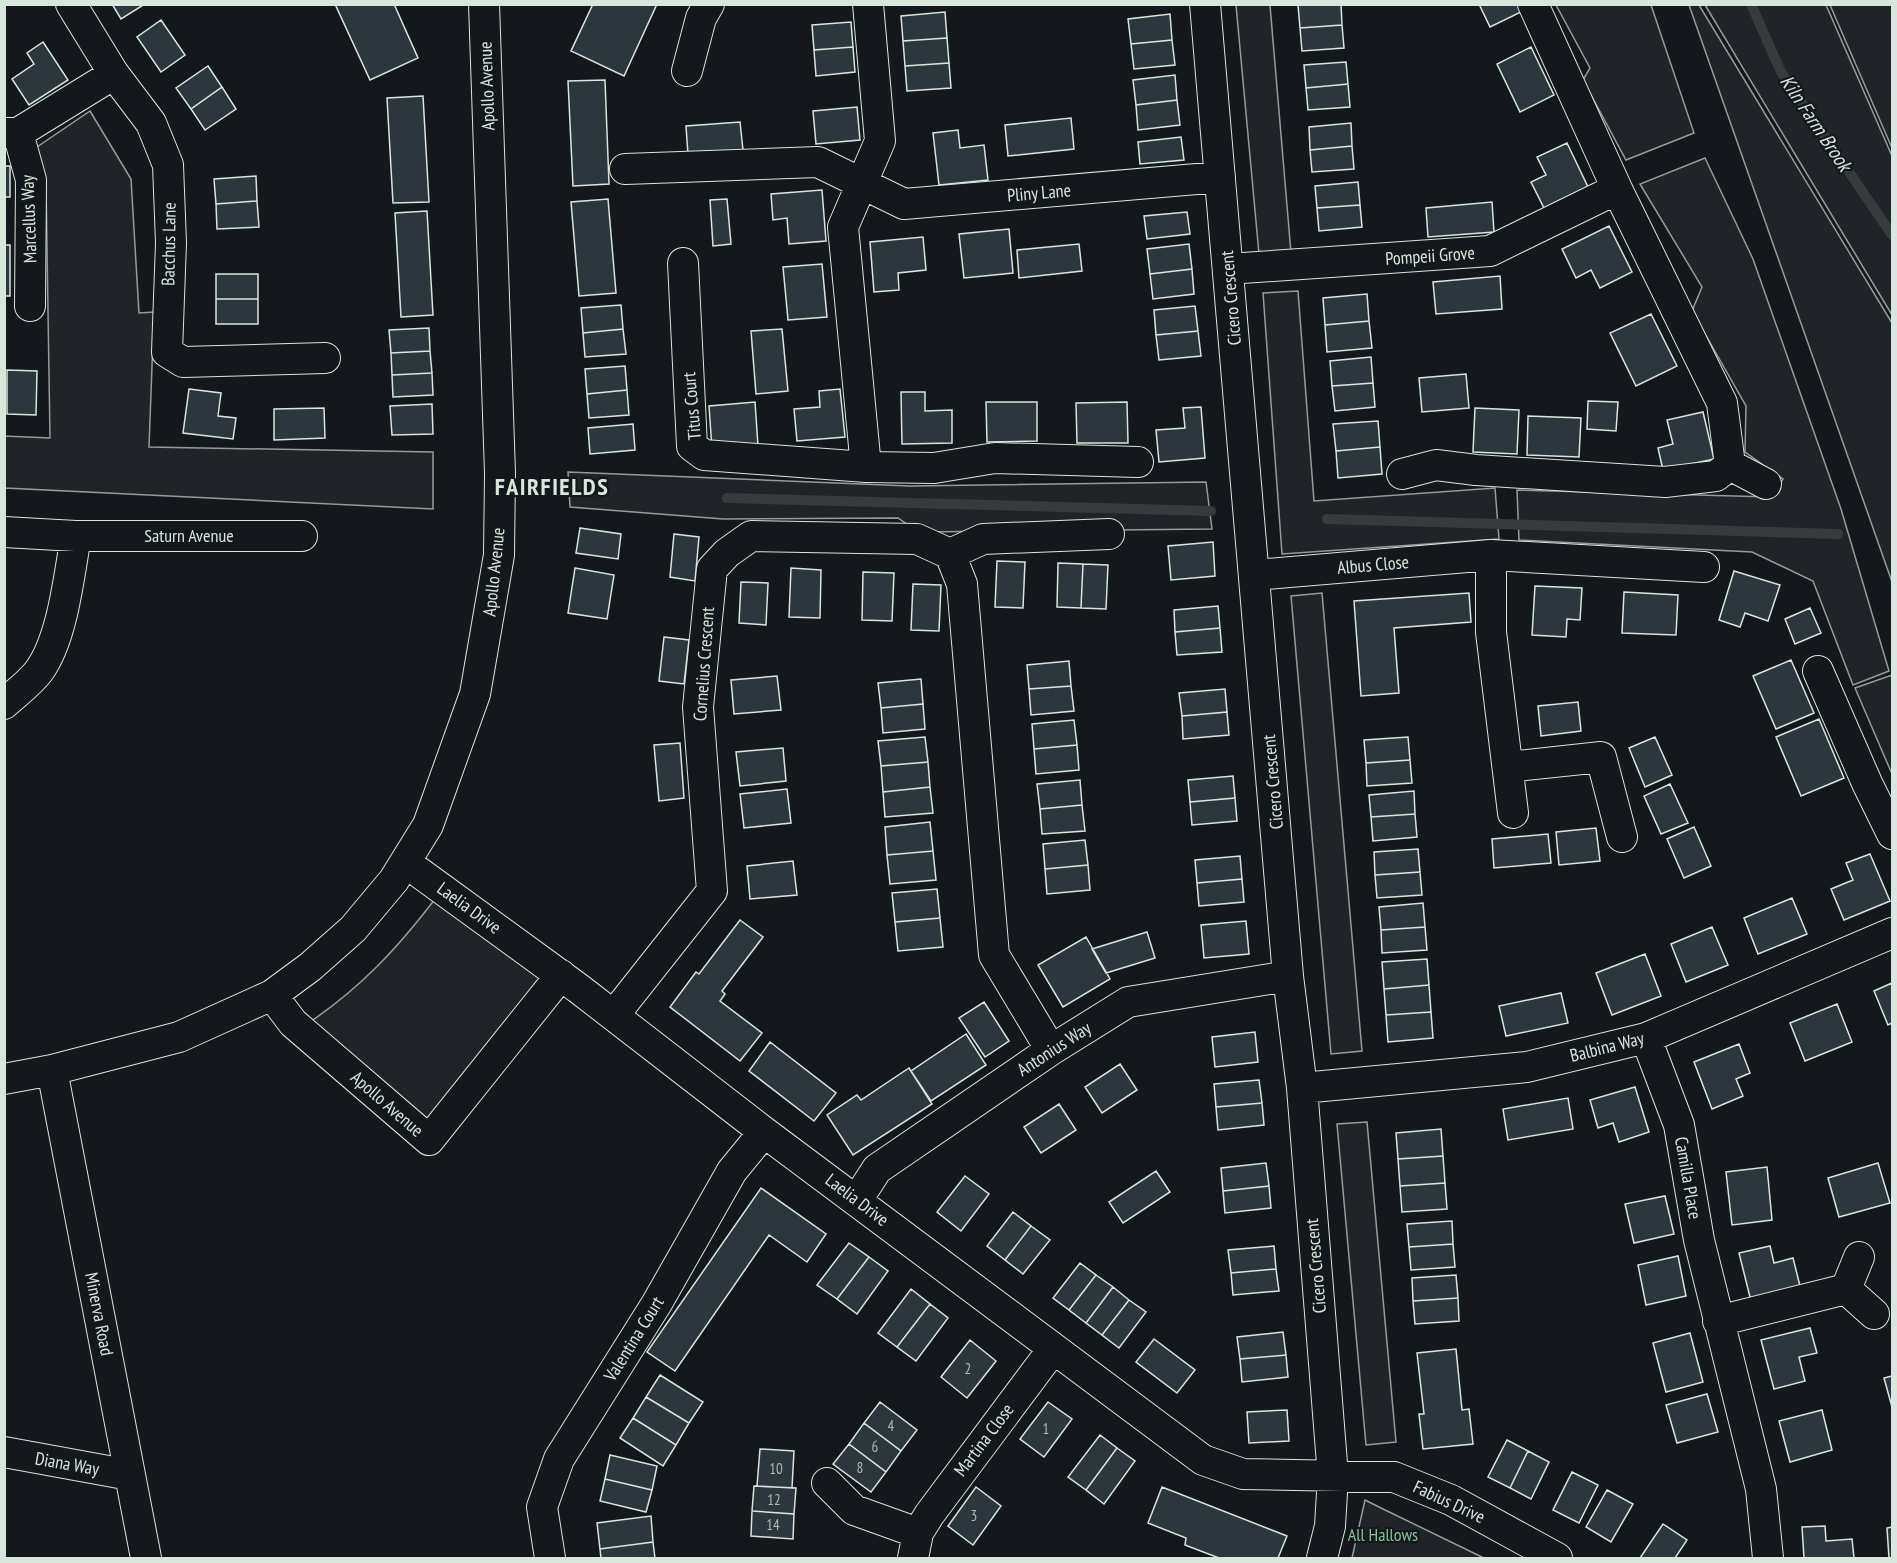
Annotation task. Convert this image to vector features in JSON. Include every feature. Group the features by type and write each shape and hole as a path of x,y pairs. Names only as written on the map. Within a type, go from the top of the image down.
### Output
{"street":[{"name":"Bacchus Lane","path":"71,4 114,74 151,123 168,165 171,243 167,352 183,362 325,358"},
{"name":"Apollo Avenue","path":"4,1079 52,1070 179,1037 272,995 310,968 352,929 394,880 428,825 475,694 499,555 500,461 484,4"},
{"path":"687,71 701,18 709,4"},
{"path":"866,467 843,227 880,141 868,4"},
{"name":"Cicero Crescent","path":"1205,4 1288,976 1302,1088 1333,1476 1330,1526 1322,1558"},
{"path":"1533,4 1617,189 1722,403 1730,465"},
{"name":"Marcellus Way","path":"30,306 31,180 11,133 114,74"},
{"path":"625,169 818,162 863,184"},
{"name":"Pliny Lane","path":"863,184 904,204 1220,177"},
{"name":"Pompeii Grove","path":"1228,269 1490,251 1617,189"},
{"name":"Titus Court","path":"683,263 692,446 705,454 866,467 934,468 995,458 1137,462"},
{"path":"1402,474 1436,465 1476,470 1665,482 1716,476 1730,465"},
{"path":"1730,465 1766,484"},
{"name":"Saturn Avenue","path":"4,532 76,536 302,536"},
{"path":"1051,1050 994,955 962,584 950,554 983,539 1109,534"},
{"path":"4,704 39,671 47,653 61,620 76,536"},
{"name":"Cornelius Crescent","path":"614,1015 712,891 698,707 712,569 727,553 751,536 917,539 950,554"},
{"path":"1491,555 1491,632 1513,813"},
{"name":"Albus Close","path":"1255,575 1491,555 1704,567"},
{"path":"1818,671 1866,783 1893,834"},
{"path":"1508,767 1601,757 1622,837"},
{"name":"Laelia Drive","path":"405,862 561,975 764,1132 1203,1460 1243,1474 1333,1476"},
{"name":"Balbina Way","path":"1302,1088 1527,1067 1646,1038 1893,933"},
{"name":"Apollo Avenue","path":"272,995 293,1023 429,1140 561,975"},
{"name":"Antonius Way","path":"857,1200 877,1169 1051,1050 1128,1002 1288,976"},
{"name":"Camilla Place","path":"1646,1038 1679,1125 1699,1240 1761,1489 1768,1558"},
{"name":"Minerva Road","path":"52,1070 146,1558"},
{"name":"Valentina Court","path":"550,1558 542,1507 559,1459 657,1304 732,1171 764,1132"},
{"path":"1846,1289 1859,1257"},
{"path":"1718,1321 1846,1289"},
{"path":"1846,1289 1874,1314"},
{"name":"Martina Close","path":"827,1483 854,1510 916,1546 929,1515 1053,1350"},
{"name":"Diana Way","path":"4,1452 130,1475"},
{"name":"Fabius Drive","path":"1333,1476 1394,1477 1451,1500 1557,1558"}],"green space":[{"path":"1236,5 1270,5 1291,253 1259,254"},
{"path":"1556,5 1651,5 1694,133 1626,160 1583,80 1590,68"},
{"path":"1689,5 1699,5 1892,323 1892,582"},
{"path":"1705,5 1826,5 1892,156 1892,315"},
{"path":"1830,5 1892,5 1892,148"},
{"path":"90,111 131,179 139,313 154,312 149,447 433,452 433,509 5,488 4,436 50,438 46,185 34,149"},
{"path":"1705,158 1753,259 1841,509 1889,671 1853,685 1813,581 1752,552 1519,540 1517,490 1771,497 1783,479 1745,452 1746,406 1692,311 1702,287 1640,184"},
{"path":"1298,291 1314,501 1495,488 1499,539 1282,554 1263,293"},
{"path":"568,472 910,486 1206,482 1212,529 918,532 898,518 723,519 570,507"},
{"path":"1322,593 1362,1051 1331,1054 1291,596"},
{"path":"1892,675 1892,774 1855,688"},
{"path":"438,895 552,978 430,1129 304,1026 343,997 377,966 408,933"},
{"path":"1367,1122 1396,1442 1366,1445 1337,1124"},
{"name":"All Hallows","path":"1365,1500 1381,1508 1484,1558 1352,1558"}],"building":[{"path":"112,4 145,4 121,19"},
{"path":"335,4 394,4 418,58 370,80"},
{"path":"593,4 657,4 624,76 571,51"},
{"path":"1341,4 1342,25 1300,28 1298,5"},
{"path":"1479,4 1517,4 1521,12 1490,27"},
{"path":"945,12 947,38 903,41 901,16"},
{"path":"1170,14 1172,40 1131,44 1128,19"},
{"path":"161,20 185,55 161,72 137,37"},
{"path":"851,22 853,47 814,50 812,25"},
{"path":"1342,25 1344,48 1302,51 1300,28"},
{"path":"947,38 949,63 905,66 903,41"},
{"path":"1172,40 1175,65 1134,69 1131,44"},
{"path":"43,42 68,80 29,105 12,79 34,64 27,53"},
{"path":"853,47 855,72 816,76 814,50"},
{"path":"1531,47 1554,95 1520,112 1497,64"},
{"path":"1346,62 1348,84 1306,88 1304,65"},
{"path":"949,63 951,88 907,91 905,66"},
{"path":"208,66 222,87 191,109 176,88"},
{"path":"1175,75 1177,100 1136,105 1133,80"},
{"path":"605,80 609,184 573,186 568,81"},
{"path":"1348,84 1350,107 1308,110 1306,88"},
{"path":"222,87 236,109 205,130 191,109"},
{"path":"423,96 429,202 393,203 387,98"},
{"path":"1177,100 1180,125 1138,130 1136,105"},
{"path":"857,107 860,140 816,144 813,111"},
{"path":"1071,118 1074,149 1008,156 1005,125"},
{"path":"740,122 743,150 688,155 686,126"},
{"path":"1351,123 1352,146 1310,150 1309,127"},
{"path":"958,130 960,148 984,145 988,180 939,185 933,133"},
{"path":"1181,137 1184,160 1140,164 1138,142"},
{"path":"1567,143 1588,187 1544,208 1531,182 1546,175 1537,157"},
{"path":"1352,146 1354,169 1312,172 1310,150"},
{"path":"4,166 10,166 10,197 4,197"},
{"path":"256,176 257,201 216,204 214,179"},
{"path":"1358,182 1360,205 1317,208 1315,186"},
{"path":"822,190 826,241 789,244 787,218 773,220 771,194"},
{"path":"608,199 616,293 579,296 571,202"},
{"path":"727,199 731,244 713,246 710,200"},
{"path":"257,201 259,227 217,229 216,204"},
{"path":"1492,202 1494,232 1428,237 1426,208"},
{"path":"1360,205 1362,227 1319,231 1317,208"},
{"path":"427,211 433,315 401,317 395,213"},
{"path":"1187,212 1190,234 1147,239 1144,216"},
{"path":"1609,226 1632,272 1600,288 1591,270 1576,278 1562,249"},
{"path":"1009,229 1013,273 964,278 959,234"},
{"path":"923,237 926,270 898,273 899,290 874,292 870,242"},
{"path":"1079,244 1082,271 1019,278 1017,250"},
{"path":"1189,244 1192,269 1150,274 1147,249"},
{"path":"4,245 10,245 10,296 4,296"},
{"path":"822,264 827,317 788,320 783,267"},
{"path":"1192,269 1194,294 1153,299 1150,274"},
{"path":"216,274 258,274 258,299 216,299"},
{"path":"1500,276 1502,309 1436,314 1433,282"},
{"path":"1367,294 1369,321 1325,325 1323,298"},
{"path":"216,299 258,299 258,324 216,324"},
{"path":"621,305 623,329 583,333 581,308"},
{"path":"1195,306 1198,331 1156,335 1154,310"},
{"path":"1651,314 1677,366 1636,386 1610,333"},
{"path":"1369,321 1372,348 1327,352 1325,325"},
{"path":"429,328 430,351 391,353 389,330"},
{"path":"623,329 626,354 585,357 583,333"},
{"path":"782,329 788,391 756,394 751,331"},
{"path":"1198,331 1201,356 1159,360 1156,335"},
{"path":"430,351 432,373 392,375 391,353"},
{"path":"1371,357 1373,383 1332,386 1330,361"},
{"path":"625,366 627,390 587,394 585,369"},
{"path":"7,370 37,371 36,415 7,414"},
{"path":"432,373 433,395 393,397 392,375"},
{"path":"1466,374 1469,408 1422,412 1419,378"},
{"path":"1373,383 1375,407 1335,411 1332,386"},
{"path":"189,389 221,393 218,416 236,418 233,439 183,433"},
{"path":"840,389 845,437 797,441 794,409 820,407 819,391"},
{"path":"627,390 629,415 589,418 587,394"},
{"path":"901,392 925,392 925,411 952,410 952,443 902,444"},
{"path":"1588,401 1618,402 1616,431 1587,429"},
{"path":"755,402 758,446 712,449 709,406"},
{"path":"986,402 1037,402 1037,441 987,442"},
{"path":"1127,402 1128,443 1077,443 1076,403"},
{"path":"432,404 433,434 392,435 390,406"},
{"path":"1201,407 1205,458 1159,462 1156,430 1185,428 1183,408"},
{"path":"324,408 325,438 274,440 274,409"},
{"path":"1475,408 1519,410 1517,454 1473,452"},
{"path":"1703,412 1714,459 1663,470 1658,448 1673,444 1667,420"},
{"path":"1528,416 1581,418 1579,457 1527,455"},
{"path":"1378,421 1380,447 1336,451 1333,424"},
{"path":"633,424 635,450 590,454 588,428"},
{"path":"1380,447 1382,474 1338,478 1336,451"},
{"path":"580,528 621,534 618,559 576,553"},
{"path":"674,534 699,537 695,581 670,577"},
{"path":"1213,542 1215,576 1171,580 1168,546"},
{"path":"997,561 1025,562 1023,608 995,607"},
{"path":"1058,563 1083,564 1081,608 1057,607"},
{"path":"1083,564 1108,565 1106,609 1081,608"},
{"path":"575,568 614,575 607,619 568,613"},
{"path":"791,568 821,570 820,618 789,617"},
{"path":"1734,571 1780,585 1768,621 1745,613 1740,627 1719,620"},
{"path":"863,572 894,573 892,621 862,620"},
{"path":"741,582 768,583 766,625 739,623"},
{"path":"913,584 941,585 939,631 911,630"},
{"path":"1535,586 1582,588 1580,620 1567,619 1566,637 1532,635"},
{"path":"1624,592 1678,595 1676,635 1622,633"},
{"path":"1469,593 1471,622 1394,628 1399,693 1361,696 1354,601"},
{"path":"1218,606 1220,628 1175,632 1174,610"},
{"path":"1810,608 1821,633 1795,644 1785,619"},
{"path":"1220,628 1222,652 1177,655 1175,632"},
{"path":"664,637 689,640 684,684 659,681"},
{"path":"1791,660 1814,713 1776,729 1753,676"},
{"path":"1069,661 1071,686 1029,689 1027,665"},
{"path":"777,676 781,710 734,714 731,680"},
{"path":"921,679 923,704 881,708 878,683"},
{"path":"1071,686 1074,711 1031,715 1029,689"},
{"path":"1225,689 1227,712 1182,716 1179,693"},
{"path":"1578,702 1581,731 1541,736 1538,706"},
{"path":"923,704 925,729 883,733 881,708"},
{"path":"1227,712 1229,735 1183,739 1182,716"},
{"path":"1819,719 1844,778 1801,796 1776,737"},
{"path":"1074,720 1077,745 1034,749 1032,724"},
{"path":"925,737 928,762 881,766 878,741"},
{"path":"1408,737 1410,760 1366,763 1364,740"},
{"path":"1655,737 1672,775 1645,787 1629,748"},
{"path":"680,743 684,798 659,801 654,745"},
{"path":"1077,745 1079,770 1036,774 1034,749"},
{"path":"783,748 786,781 740,786 736,752"},
{"path":"1410,760 1412,783 1367,786 1366,763"},
{"path":"928,762 930,787 883,792 881,766"},
{"path":"1233,776 1235,798 1190,802 1188,780"},
{"path":"1080,780 1082,805 1040,809 1037,784"},
{"path":"1670,784 1688,823 1661,834 1644,796"},
{"path":"930,787 933,813 885,817 883,792"},
{"path":"787,789 791,823 744,828 740,794"},
{"path":"1414,791 1415,814 1371,817 1369,795"},
{"path":"1235,798 1237,821 1192,825 1190,802"},
{"path":"1082,805 1085,831 1042,834 1040,809"},
{"path":"1415,814 1417,837 1373,841 1371,817"},
{"path":"930,822 933,851 887,855 885,827"},
{"path":"1694,827 1711,866 1684,878 1667,839"},
{"path":"1596,828 1600,861 1559,865 1556,832"},
{"path":"1548,834 1551,863 1494,868 1492,839"},
{"path":"1085,840 1088,865 1045,869 1043,844"},
{"path":"1418,849 1420,872 1375,875 1374,852"},
{"path":"933,851 936,880 890,884 887,855"},
{"path":"1870,854 1890,901 1844,920 1831,889 1853,880 1846,863"},
{"path":"1240,856 1242,879 1197,883 1195,860"},
{"path":"793,861 797,895 750,899 747,866"},
{"path":"1088,865 1090,890 1047,894 1045,869"},
{"path":"1420,872 1422,895 1377,898 1375,875"},
{"path":"1242,879 1244,902 1199,906 1197,883"},
{"path":"937,889 940,918 895,922 892,893"},
{"path":"1792,898 1807,934 1758,954 1744,918"},
{"path":"1423,903 1425,927 1381,930 1379,907"},
{"path":"940,918 943,947 898,951 895,922"},
{"path":"740,920 763,937 722,991 725,994 720,1001 762,1033 740,1061 670,1007 696,972 699,974"},
{"path":"1246,921 1249,954 1204,958 1201,925"},
{"path":"1425,927 1427,950 1382,953 1381,930"},
{"path":"1712,927 1728,965 1686,982 1671,944"},
{"path":"1147,932 1155,958 1106,973 1092,949"},
{"path":"1086,937 1110,979 1063,1007 1038,965"},
{"path":"1645,954 1661,996 1612,1015 1596,973"},
{"path":"1427,959 1429,985 1384,989 1382,962"},
{"path":"1892,983 1892,1023 1888,1025 1874,991"},
{"path":"1429,985 1431,1012 1386,1015 1384,989"},
{"path":"1561,993 1568,1023 1506,1036 1499,1006"},
{"path":"984,1002 1009,1041 985,1057 959,1018"},
{"path":"1837,1004 1852,1042 1805,1061 1790,1023"},
{"path":"1431,1012 1433,1038 1388,1042 1386,1015"},
{"path":"1255,1032 1258,1062 1215,1067 1212,1037"},
{"path":"966,1034 986,1065 931,1101 911,1071"},
{"path":"770,1042 836,1093 814,1121 749,1071"},
{"path":"1739,1044 1750,1073 1736,1079 1743,1096 1712,1109 1694,1062"},
{"path":"1120,1064 1137,1090 1102,1113 1085,1087"},
{"path":"909,1068 932,1104 853,1155 827,1115 857,1095 861,1100"},
{"path":"1259,1080 1262,1103 1216,1107 1214,1084"},
{"path":"1635,1087 1649,1132 1619,1142 1613,1123 1598,1128 1590,1100"},
{"path":"1568,1098 1573,1129 1508,1140 1503,1109"},
{"path":"1262,1103 1264,1125 1218,1130 1216,1107"},
{"path":"1059,1104 1076,1130 1041,1153 1024,1127"},
{"path":"1441,1129 1443,1156 1398,1159 1396,1133"},
{"path":"1443,1156 1445,1183 1400,1186 1398,1159"},
{"path":"1266,1163 1269,1186 1223,1191 1221,1168"},
{"path":"1878,1163 1890,1203 1839,1217 1828,1178"},
{"path":"1767,1167 1772,1220 1732,1225 1726,1172"},
{"path":"1156,1171 1170,1192 1123,1223 1109,1202"},
{"path":"965,1176 989,1194 961,1231 937,1212"},
{"path":"1445,1183 1447,1209 1402,1212 1400,1186"},
{"path":"1269,1186 1271,1208 1225,1213 1223,1191"},
{"path":"761,1188 826,1234 807,1262 769,1235 675,1371 647,1352"},
{"path":"1665,1196 1674,1234 1634,1243 1625,1204"},
{"path":"1013,1212 1031,1226 1005,1260 987,1246"},
{"path":"1452,1221 1453,1244 1409,1247 1407,1224"},
{"path":"1031,1226 1050,1240 1023,1274 1005,1260"},
{"path":"849,1243 869,1257 837,1299 817,1285"},
{"path":"1453,1244 1455,1267 1411,1270 1409,1247"},
{"path":"1274,1246 1276,1269 1231,1273 1228,1250"},
{"path":"1770,1246 1774,1263 1793,1258 1801,1290 1751,1301 1739,1253"},
{"path":"1678,1256 1686,1296 1646,1305 1638,1265"},
{"path":"869,1257 888,1271 857,1314 837,1299"},
{"path":"1080,1263 1096,1275 1069,1310 1053,1298"},
{"path":"1276,1269 1279,1291 1233,1295 1231,1273"},
{"path":"1096,1275 1113,1287 1086,1323 1069,1310"},
{"path":"1456,1275 1458,1298 1413,1301 1412,1278"},
{"path":"1113,1287 1129,1300 1102,1335 1086,1323"},
{"path":"911,1289 930,1304 897,1347 878,1333"},
{"path":"1458,1298 1459,1321 1415,1324 1413,1301"},
{"path":"1129,1300 1146,1312 1119,1348 1102,1335"},
{"path":"930,1304 948,1318 916,1361 897,1347"},
{"path":"1810,1328 1817,1353 1799,1357 1805,1381 1774,1389 1761,1340"},
{"path":"1283,1332 1286,1355 1240,1359 1237,1337"},
{"path":"1690,1333 1703,1382 1666,1392 1653,1343"},
{"path":"1154,1339 1195,1370 1177,1393 1136,1362"},
{"path":"970,1340 996,1361 967,1398 941,1377"},
{"path":"1456,1349 1462,1410 1469,1409 1473,1444 1423,1449 1419,1414 1424,1414 1417,1353"},
{"path":"1286,1355 1288,1377 1242,1382 1240,1359"},
{"path":"660,1375 703,1402 689,1423 646,1397"},
{"path":"1892,1376 1892,1407 1884,1378"},
{"path":"1707,1394 1718,1432 1677,1443 1666,1405"},
{"path":"646,1397 689,1423 676,1445 633,1418"},
{"path":"880,1402 917,1430 901,1451 864,1423"},
{"path":"1048,1402 1072,1419 1044,1457 1020,1439"},
{"path":"1287,1410 1289,1441 1249,1443 1247,1412"},
{"path":"1822,1410 1832,1450 1790,1462 1779,1421"},
{"path":"633,1418 676,1445 663,1466 620,1438"},
{"path":"864,1423 901,1451 886,1472 849,1444"},
{"path":"1100,1435 1117,1448 1086,1490 1068,1477"},
{"path":"1507,1440 1528,1451 1510,1488 1488,1477"},
{"path":"849,1444 886,1472 871,1492 833,1464"},
{"path":"1117,1448 1135,1461 1104,1504 1086,1490"},
{"path":"760,1449 794,1451 792,1488 757,1486"},
{"path":"1528,1451 1549,1462 1531,1499 1510,1488"},
{"path":"610,1455 657,1466 652,1490 605,1479"},
{"path":"1572,1472 1598,1485 1579,1523 1553,1510"},
{"path":"605,1479 652,1490 646,1512 600,1501"},
{"path":"754,1486 796,1488 794,1514 752,1511"},
{"path":"976,1487 1001,1506 973,1545 948,1526"},
{"path":"1162,1487 1287,1536 1278,1558 1219,1558 1185,1545 1186,1538 1148,1523"},
{"path":"1607,1490 1633,1504 1611,1542 1586,1527"},
{"path":"752,1511 794,1514 793,1539 751,1536"},
{"path":"651,1516 653,1542 600,1549 597,1523"},
{"path":"1663,1524 1687,1540 1675,1558 1640,1558"},
{"path":"1825,1526 1826,1541 1852,1539 1854,1558 1804,1558 1802,1527"},
{"path":"1892,1527 1892,1558 1889,1558 1887,1528"},
{"path":"653,1542 655,1558 601,1558 600,1549"}],"waterway":[{"name":"Kiln Farm Brook","path":"1751,4 1781,72 1892,235"},
{"path":"727,498 1211,511"},
{"path":"1327,519 1838,534"}],"district":[{"name":"FAIRFIELDS","path":"552,487"}]}
